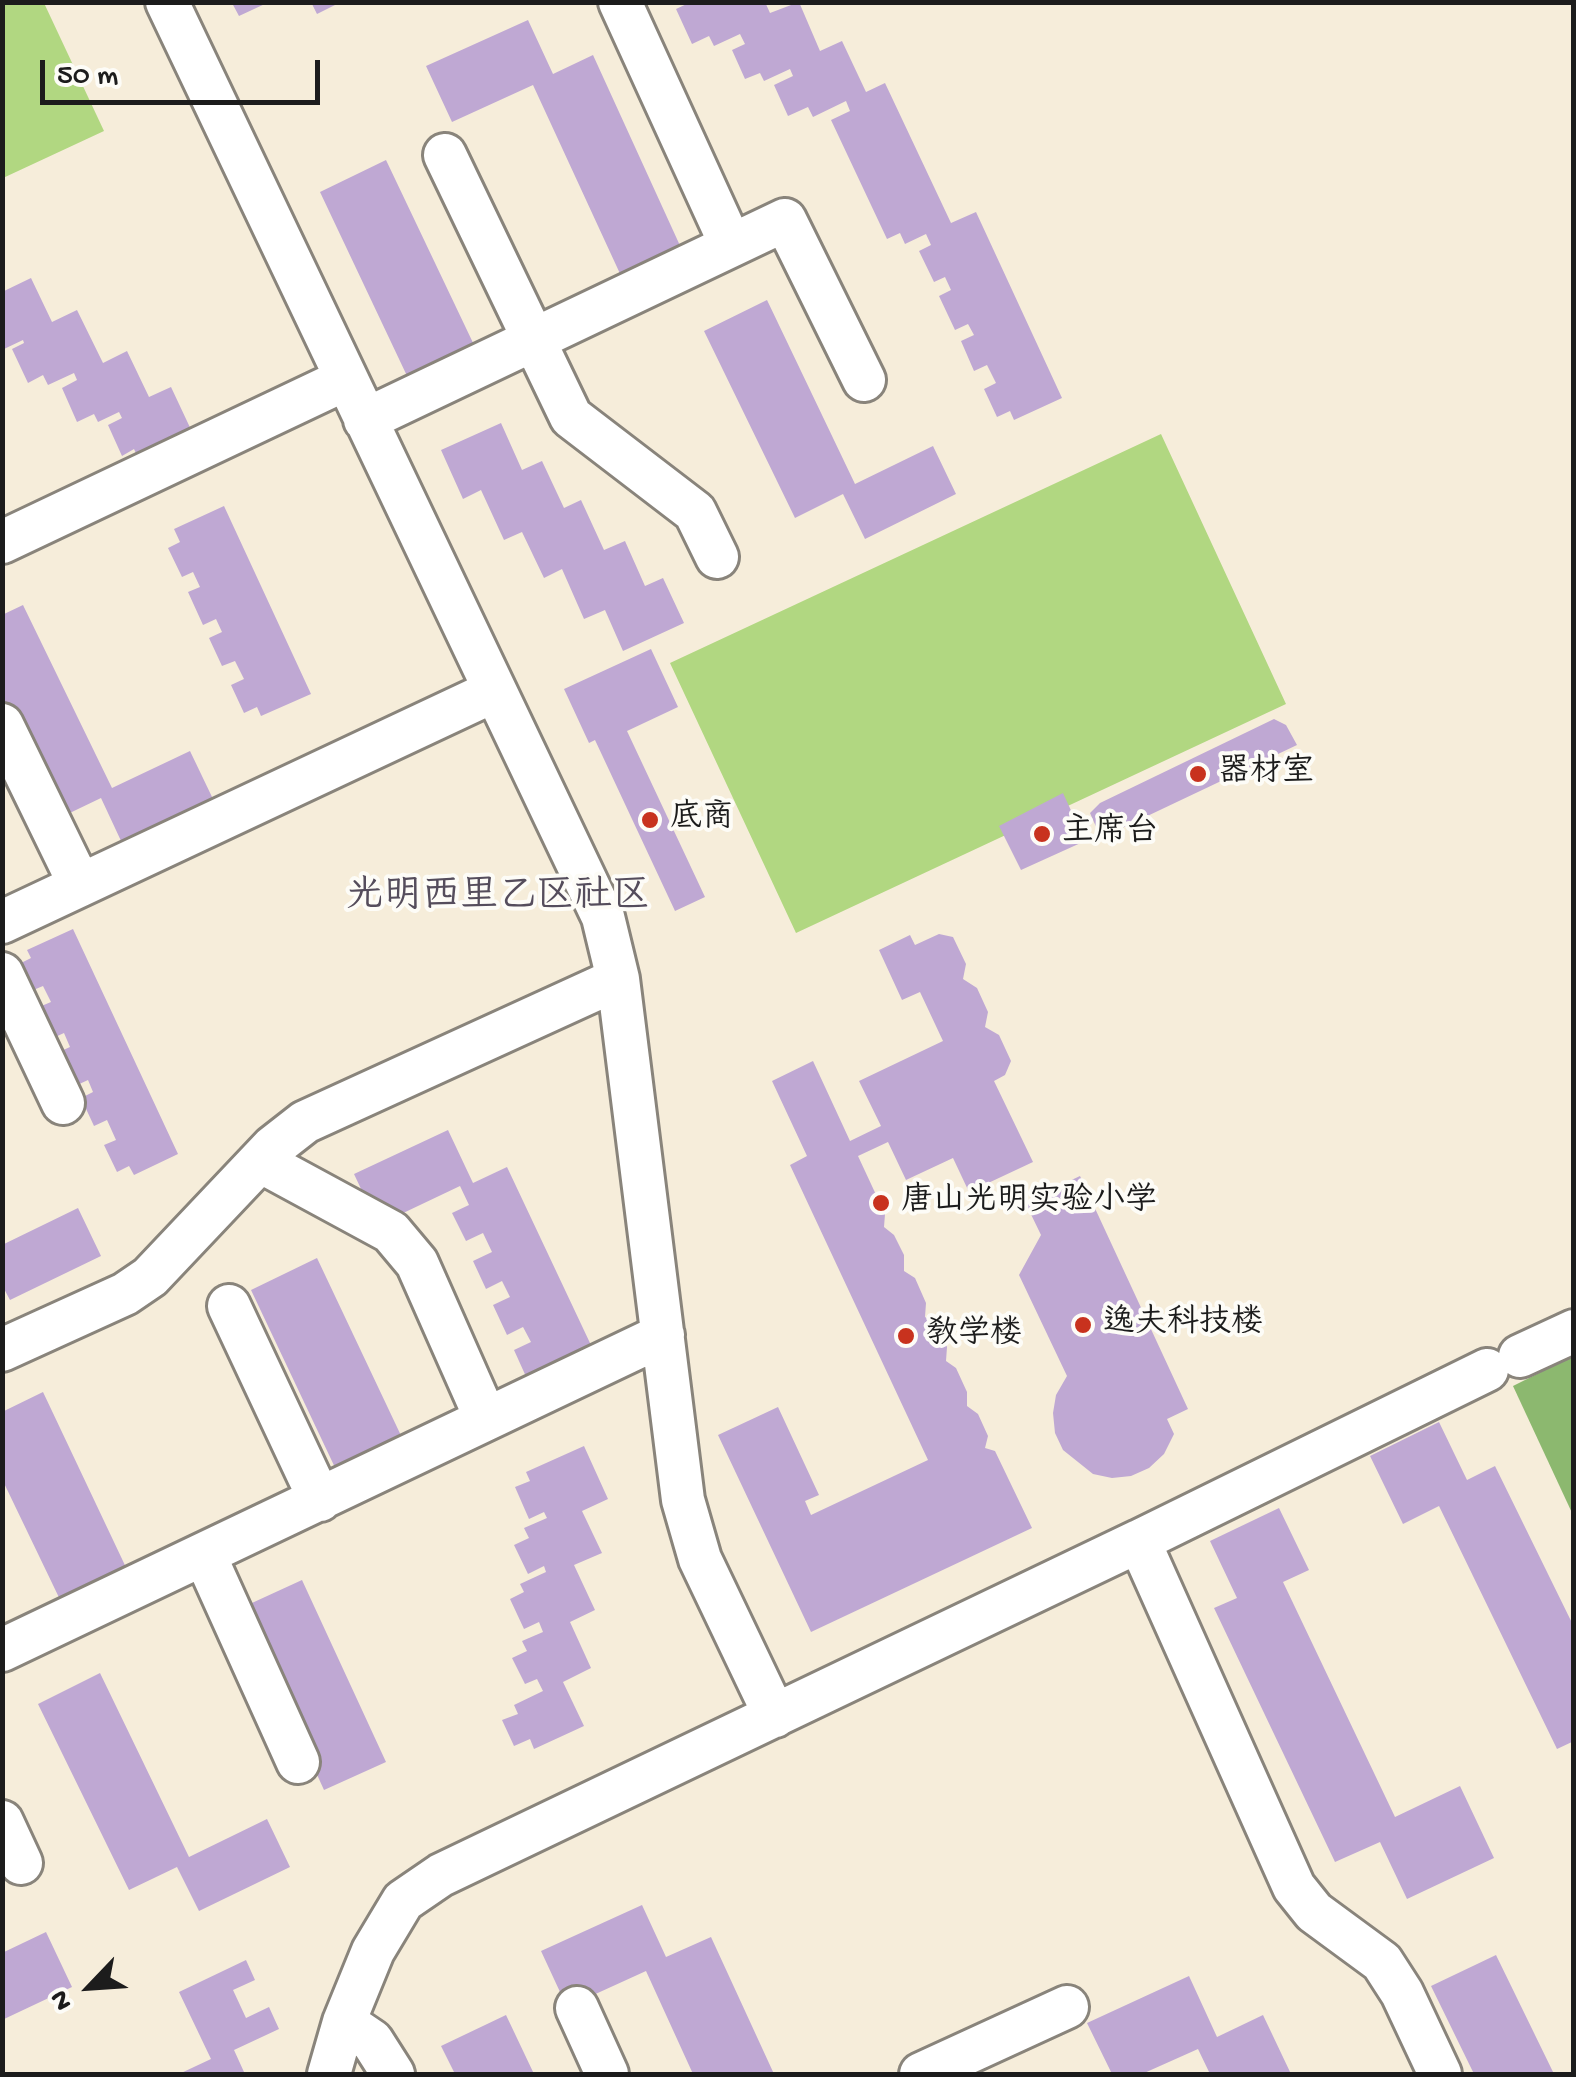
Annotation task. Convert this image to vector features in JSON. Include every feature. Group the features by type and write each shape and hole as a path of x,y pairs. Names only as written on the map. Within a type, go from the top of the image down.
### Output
{"street":[{"path":"166,2 603,917 618,979 683,1500 700,1559 775,1716"},
{"path":"620,2 731,245"},
{"path":"445,155 572,418 695,512 718,557"},
{"path":"366,420 786,220 864,380"},
{"path":"2,542 346,379"},
{"path":"2,922 494,690"},
{"path":"2,725 80,885"},
{"path":"2,974 63,1103"},
{"path":"2,1350 125,1294 150,1277 260,1161 305,1122 618,979"},
{"path":"260,1161 390,1232 417,1263 486,1419"},
{"path":"229,1306 320,1500"},
{"path":"330,2074 344,2022 373,1951 403,1901 441,1875 1574,1331"},
{"path":"2,1650 663,1335"},
{"path":"1139,1541 1294,1886 1314,1912 1382,1962 1402,1993 1440,2074"},
{"path":"206,1556 298,1762"},
{"path":"2,1822 21,1863"},
{"path":"921,2074 1067,2006"},
{"path":"577,2008 607,2074"},
{"path":"344,2022 372,2040 393,2074"}],"green space":[{"path":"2,3 44,3 104,131 3,178"},
{"path":"1161,434 1286,704 796,933 670,663"},
{"path":"1573,1356 1573,1515 1513,1386"}],"building":[{"path":"311,2 341,2 317,14"},
{"path":"691,2 765,2 770,13 799,2 820,51 842,41 866,92 885,83 951,223 976,212 1062,398 1014,420 1010,411 997,417 984,389 996,383 987,365 974,371 961,341 974,335 968,324 955,330 939,296 951,290 945,277 934,282 919,251 931,245 926,234 905,244 900,233 887,239 831,120 850,111 846,101 813,117 808,107 788,116 774,85 793,76 790,69 764,81 760,73 745,79 732,50 745,44 740,34 714,46 709,36 692,44 676,9"},
{"path":"232,3 267,3 239,16"},
{"path":"528,20 553,74 593,55 682,250 622,278 533,85 452,122 426,66"},
{"path":"386,160 475,347 408,378 320,192"},
{"path":"31,278 52,322 77,310 103,363 127,351 149,397 171,387 194,436 140,462 134,449 122,456 108,425 122,418 119,412 98,422 94,414 77,422 62,388 77,380 74,373 48,385 43,375 28,383 12,349 23,340 2,347 2,292"},
{"path":"767,300 855,484 933,446 956,494 865,539 843,494 795,518 704,331"},
{"path":"501,423 522,470 542,461 564,508 581,500 604,550 625,541 645,586 663,578 684,623 623,651 605,610 584,619 562,569 544,578 522,532 504,540 481,490 463,499 441,450"},
{"path":"224,506 311,694 261,716 257,707 244,713 231,685 244,679 235,661 222,666 209,638 222,632 216,619 203,625 188,592 200,587 193,572 182,577 168,548 180,542 174,529"},
{"path":"23,605 112,788 190,751 213,799 122,843 101,798 51,822 2,721 2,615"},
{"name":"底商","path":"651,649 678,707 627,731 705,897 675,911 595,740 589,743 564,689"},
{"name":"器材室","path":"1274,719 1286,725 1297,745 1101,838 1090,813 1100,803"},
{"name":"主席台","path":"1063,793 1085,841 1021,870 999,826"},
{"path":"73,929 178,1154 134,1175 129,1166 117,1172 104,1145 116,1140 107,1120 94,1126 81,1098 93,1092 88,1080 75,1086 59,1052 70,1047 64,1033 53,1038 39,1007 51,1002 43,986 31,991 19,964 31,958 27,950"},
{"name":"教学楼","path":"939,934 953,937 966,964 963,979 977,988 988,1012 985,1027 999,1035 1011,1061 1005,1075 994,1081 1033,1162 969,1192 953,1158 906,1180 888,1142 858,1156 885,1214 884,1227 894,1235 904,1255 904,1271 915,1278 926,1303 925,1317 937,1325 947,1347 946,1361 956,1368 967,1392 967,1406 978,1414 988,1436 985,1448 995,1451 1032,1528 811,1632 718,1435 778,1407 819,1495 805,1501 811,1515 928,1460 790,1165 807,1156 772,1081 813,1061 850,1141 881,1126 859,1081 943,1041 920,992 902,1000 879,950 910,935 915,945"},
{"path":"448,1130 473,1183 507,1167 598,1360 528,1381 514,1350 531,1342 523,1327 507,1335 493,1305 510,1297 502,1281 486,1289 473,1261 492,1252 483,1233 466,1241 452,1213 469,1205 460,1186 378,1225 354,1174"},
{"name":"逸夫科技楼","path":"1080,1176 1188,1409 1167,1419 1174,1434 1164,1454 1149,1468 1131,1476 1093,1474 1063,1450 1055,1433 1053,1413 1056,1395 1067,1376 1019,1275 1041,1235 1025,1202"},
{"path":"78,1208 101,1256 10,1300 2,1285 2,1245"},
{"path":"317,1258 405,1444 339,1476 251,1290"},
{"path":"43,1392 131,1578 65,1610 2,1479 2,1412"},
{"path":"1439,1422 1467,1480 1495,1466 1574,1627 1574,1741 1557,1749 1439,1506 1403,1524 1370,1456"},
{"path":"584,1446 608,1499 582,1511 602,1553 574,1565 595,1610 570,1622 591,1668 563,1682 584,1726 534,1749 530,1739 514,1746 502,1720 518,1714 514,1705 543,1691 537,1679 525,1684 512,1658 527,1651 522,1641 543,1632 539,1622 524,1629 510,1599 524,1592 520,1584 546,1572 544,1566 528,1574 514,1545 529,1538 524,1528 547,1518 544,1512 529,1519 515,1487 530,1481 526,1472"},
{"path":"1279,1508 1309,1570 1283,1582 1395,1817 1460,1786 1494,1858 1407,1899 1380,1842 1335,1862 1214,1608 1237,1598 1210,1541"},
{"path":"302,1580 386,1762 324,1790 241,1608"},
{"path":"100,1673 189,1857 267,1819 290,1867 199,1911 177,1867 129,1890 38,1704"},
{"path":"642,1905 666,1957 711,1937 774,2074 693,2074 646,1971 567,2007 541,1951"},
{"path":"46,1932 72,1987 2,2020 2,1953"},
{"path":"1496,1955 1554,2074 1474,2074 1431,1986"},
{"path":"246,1960 255,1980 233,1990 246,2018 269,2007 279,2029 234,2050 244,2072 179,2074 211,2059 179,1992"},
{"path":"1189,1976 1217,2037 1263,2015 1291,2074 1210,2074 1198,2049 1142,2074 1112,2074 1087,2023"},
{"path":"506,2015 534,2074 455,2074 441,2046"}],"place":[{"name":"器材室","path":"1198,774"},
{"name":"底商","path":"650,820"},
{"name":"主席台","path":"1042,834"},
{"name":"唐山光明实验小学","path":"881,1203"},
{"name":"逸夫科技楼","path":"1083,1325"},
{"name":"教学楼","path":"906,1336"}],"district":[{"name":"光明西里乙区社区","path":"498,899"}]}
